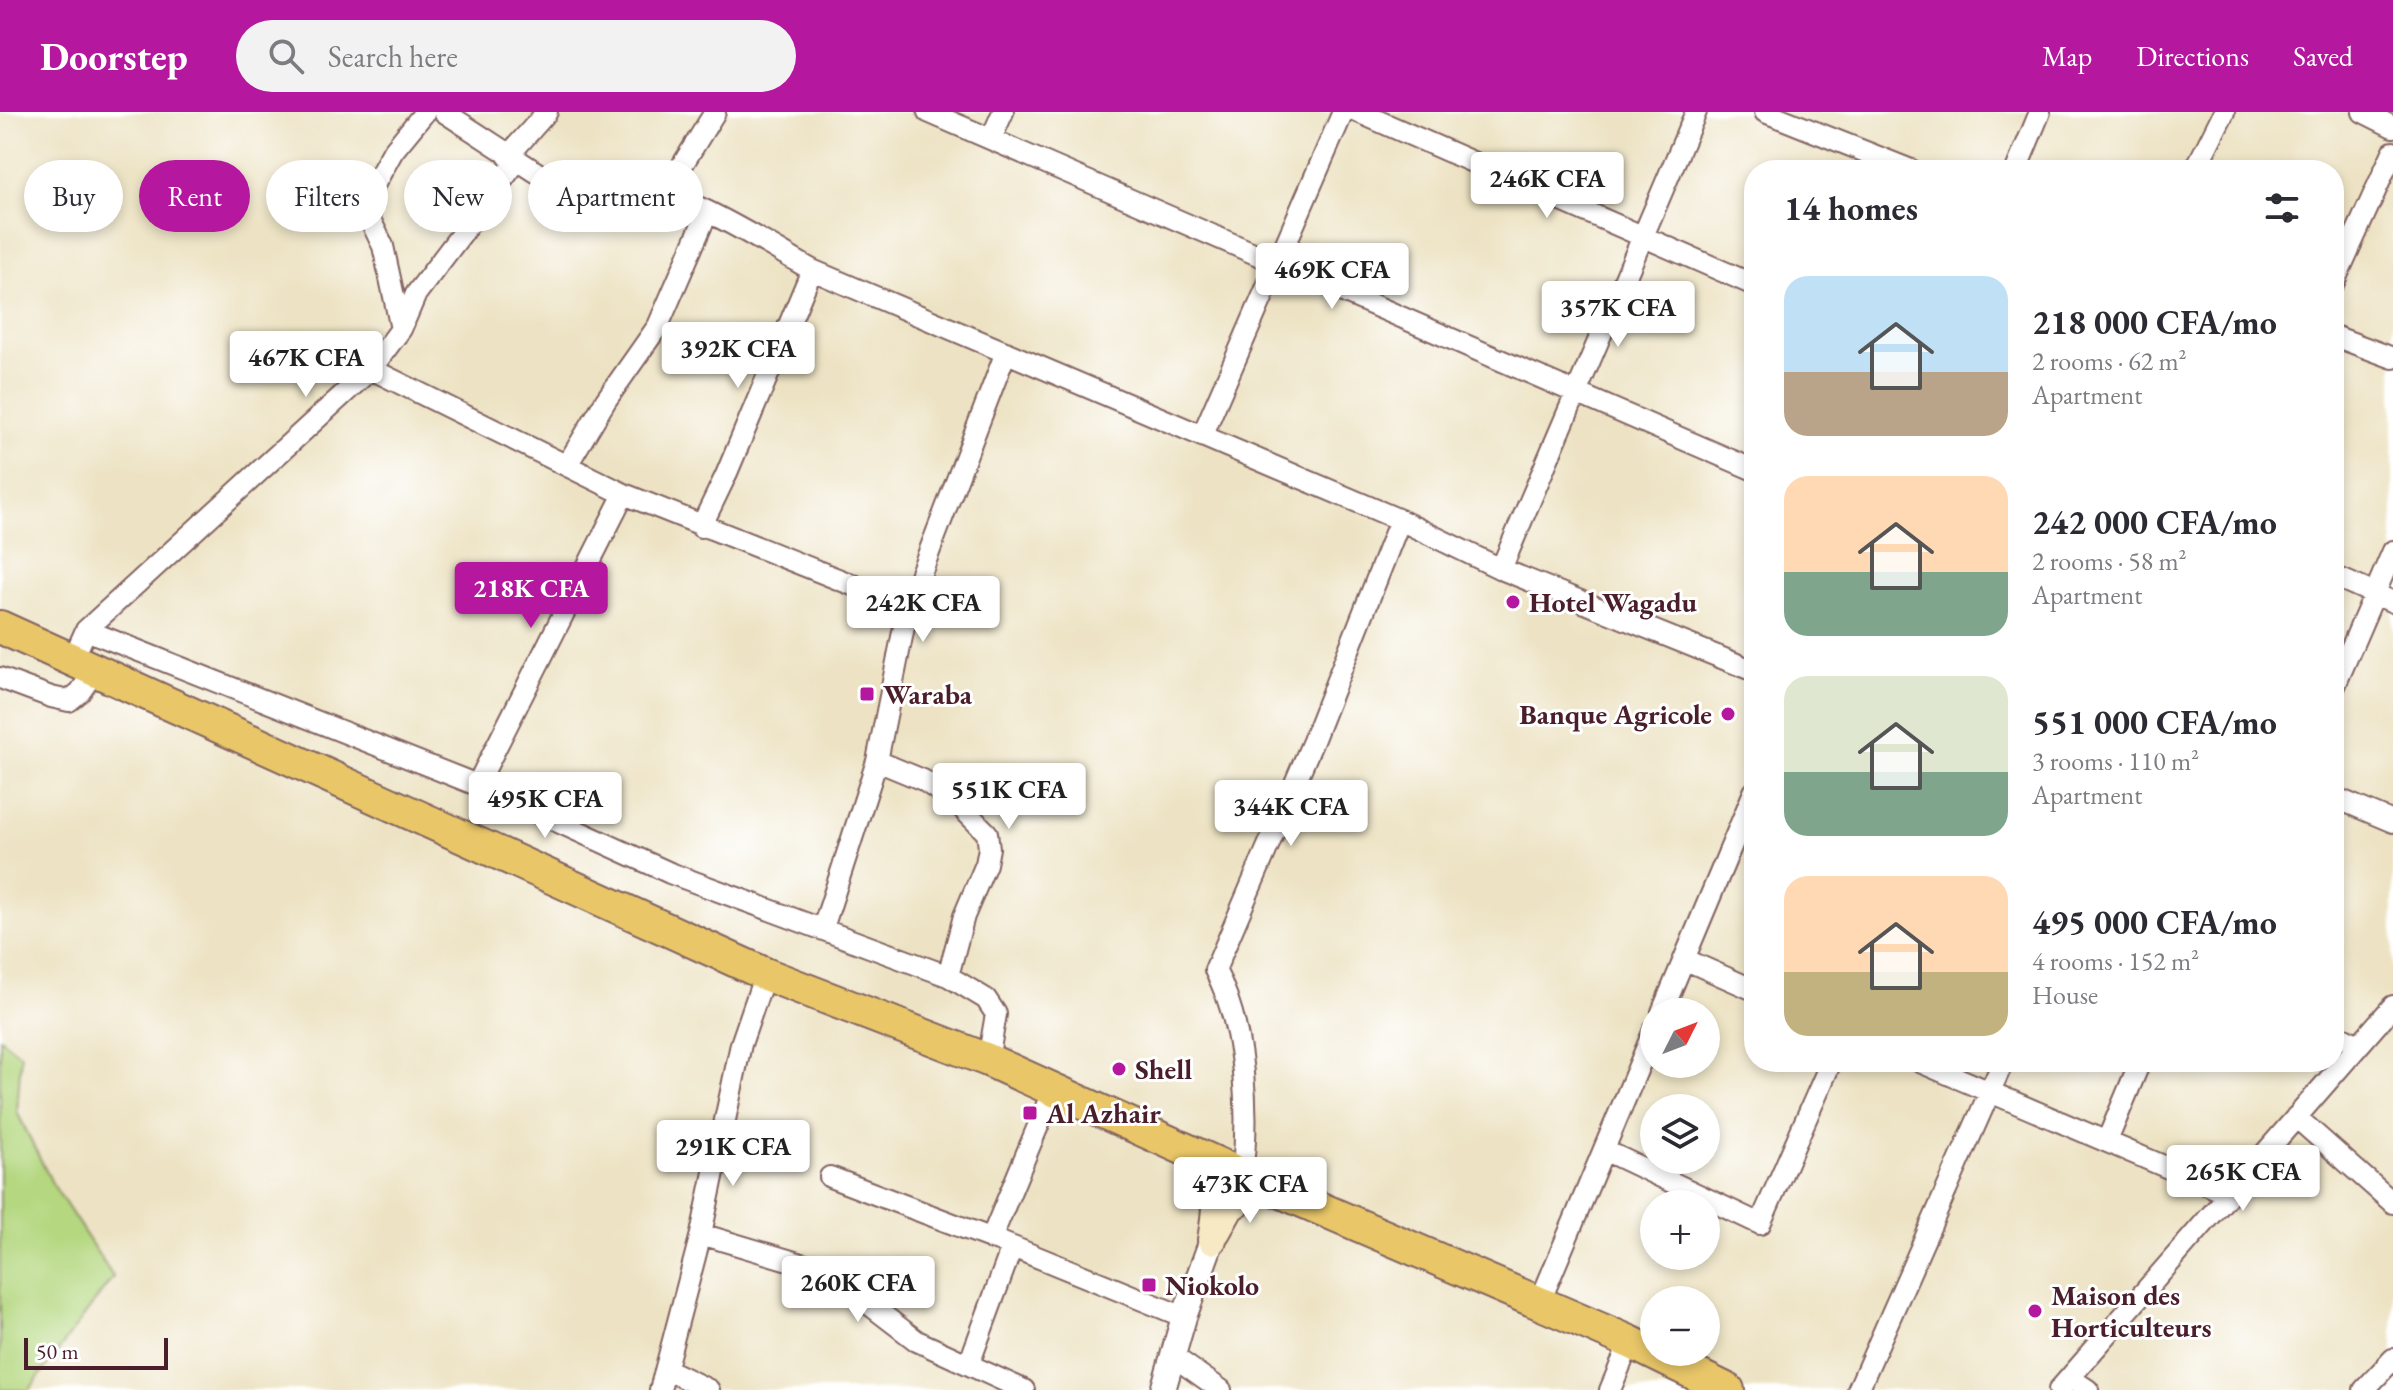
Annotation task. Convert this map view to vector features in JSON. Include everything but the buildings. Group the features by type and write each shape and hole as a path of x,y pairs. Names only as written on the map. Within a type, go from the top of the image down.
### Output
{"main road":[{"path":"0,627 85,653 765,974 988,1060 1253,1180 1630,1342 1728,1390"},
{"path":"1204,1158 1216,1185 1218,1208 1212,1240"},
{"path":"1212,1240 1230,1207 1253,1180"}],"street":[{"path":"401,329 383,246 363,205 393,151 425,112"},
{"path":"444,112 528,169"},
{"path":"0,678 69,701 80,692 85,653 371,369 401,329 416,294 547,112"},
{"path":"685,160 715,112"},
{"path":"928,112 1744,466"},
{"path":"991,139 1003,112"},
{"path":"1202,436 1343,112"},
{"path":"1358,112 1744,281"},
{"path":"1501,569 1696,112"},
{"path":"1765,112 1886,160"},
{"path":"2020,160 2040,112"},
{"path":"2200,160 2224,112"},
{"path":"2363,112 2393,127"},
{"path":"2344,260 2393,152"},
{"path":"703,211 812,270 1400,520 1501,569 1744,667"},
{"path":"567,465 606,400 658,326 707,213"},
{"path":"701,527 812,270"},
{"path":"2344,340 2393,358"},
{"path":"823,928 877,761 908,607 1006,352"},
{"path":"371,369 624,494 908,607"},
{"path":"477,785 624,494"},
{"path":"1253,1180 1238,1040 1227,993 1215,970 1313,741 1400,520"},
{"path":"2344,670 2384,598 2393,551"},
{"path":"2344,580 2384,598"},
{"path":"85,653 477,785 670,873 948,976 986,999 996,1014 988,1060"},
{"path":"877,761 923,780 959,805 987,833 989,848 986,864 964,916 948,976"},
{"path":"2344,801 2393,822"},
{"path":"1668,998 1744,816"},
{"path":"1684,959 1744,986"},
{"path":"660,1390 701,1234 741,1044 765,974"},
{"path":"2344,1062 2389,1019"},
{"path":"2344,1038 2359,1045"},
{"path":"1539,1304 1640,1064"},
{"path":"1604,1150 1760,1224 1827,1072"},
{"path":"1943,1072 2229,1194"},
{"path":"1858,1390 1999,1072"},
{"path":"2107,1141 2136,1072"},
{"path":"2088,1390 2064,1384 2335,1072"},
{"path":"991,1239 1053,1090"},
{"path":"2296,1117 2393,1203"},
{"path":"830,1177 1184,1317"},
{"path":"701,1234 815,1268 836,1279 917,1341 978,1375 1024,1390"},
{"path":"1163,1390 1184,1317 1212,1240"},
{"path":"978,1375 1012,1247"},
{"path":"1610,1390 1630,1342"},
{"path":"1173,1356 1221,1390"},
{"path":"2364,1390 2393,1359"},
{"path":"666,1369 709,1390"}],"green space":[{"path":"0,1038 21,1055 17,1112 52,1183 113,1277 29,1390 0,1390"}],"place":[{"name":"Hotel Wagadu","path":"1513,602"},
{"name":"Waraba","path":"867,694"},
{"name":"Banque Agricole","path":"1728,714"},
{"name":"Shell","path":"1119,1069"},
{"name":"Al Azhair","path":"1030,1113"},
{"name":"Niokolo","path":"1149,1285"},
{"name":"Maison des Horticulteurs","path":"2035,1311"}]}
